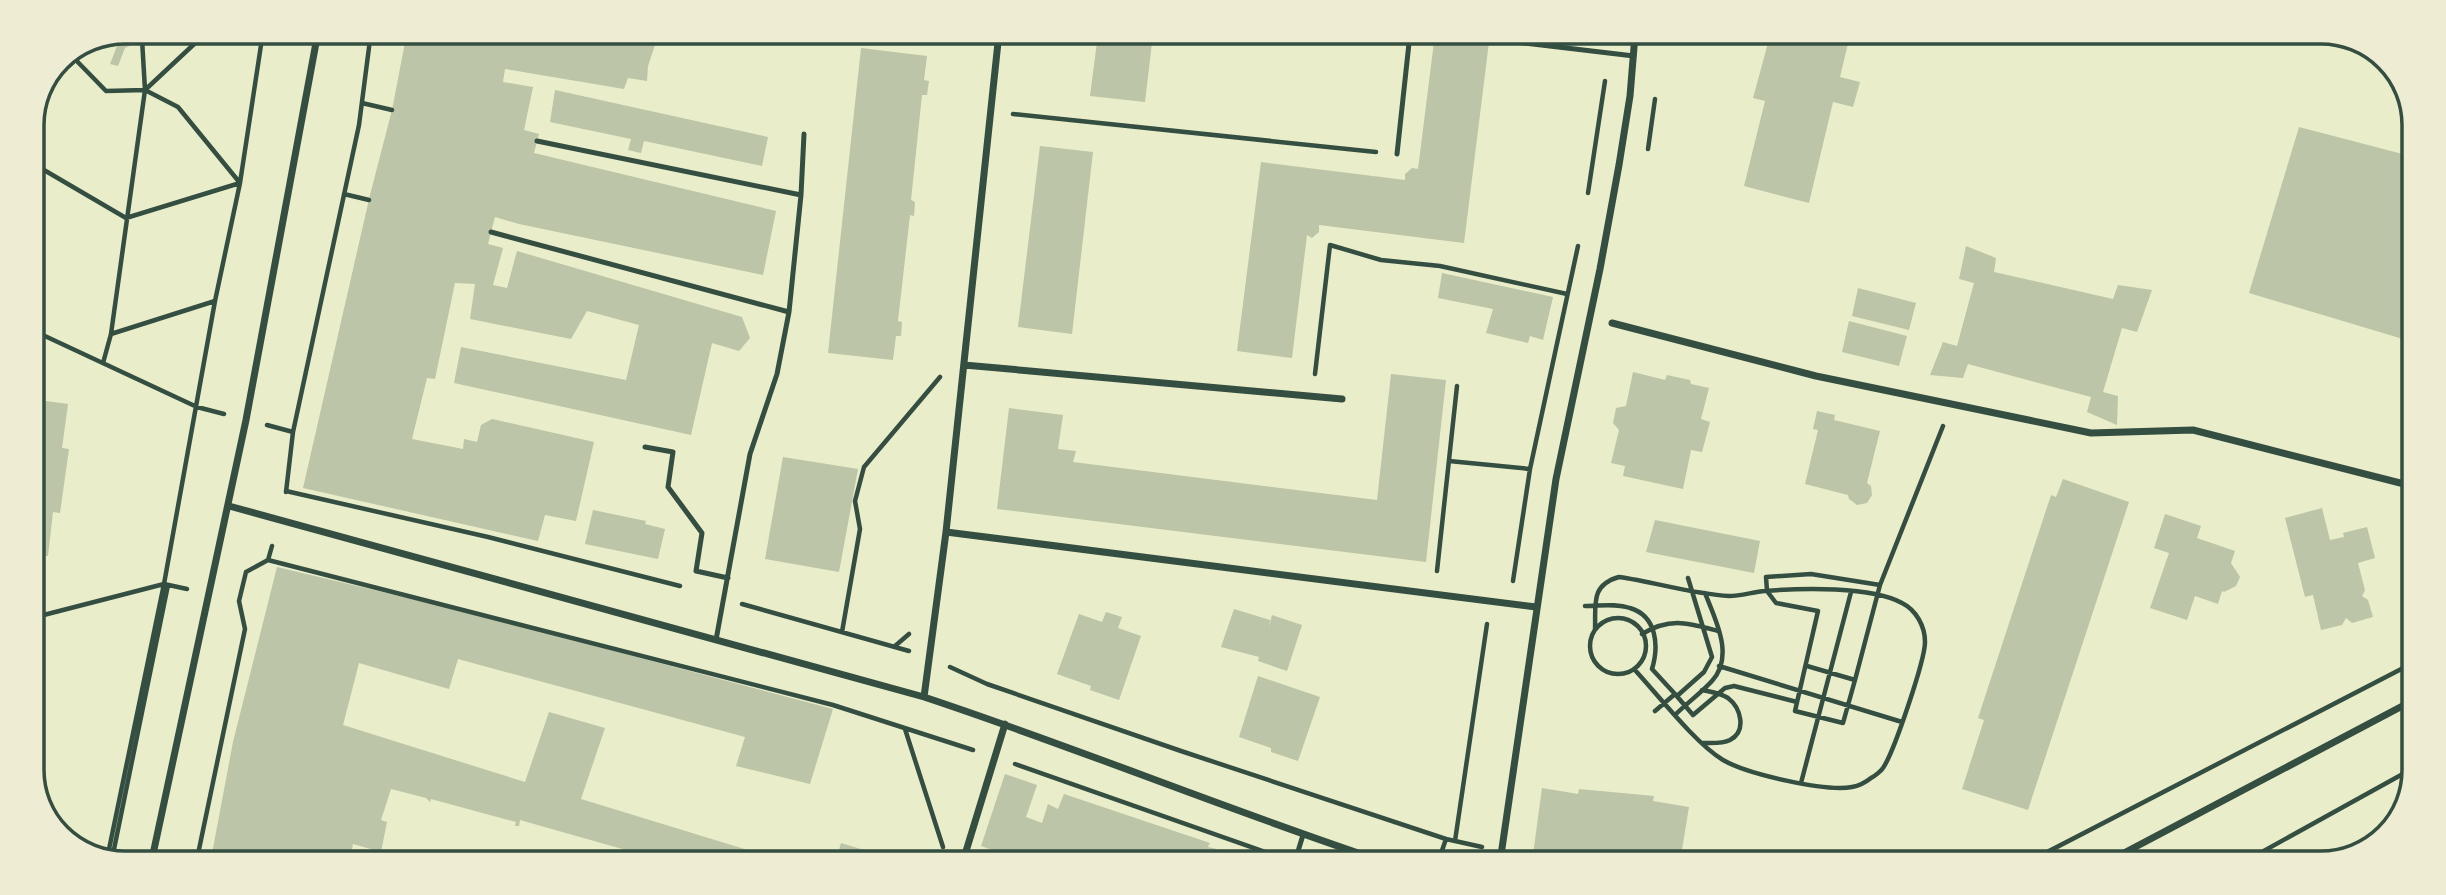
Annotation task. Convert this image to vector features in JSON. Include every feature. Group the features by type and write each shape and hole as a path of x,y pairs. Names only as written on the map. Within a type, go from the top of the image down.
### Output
{"street":[{"path":"154,851 229,506 316,44"},
{"path":"924,696 946,532 998,44"},
{"path":"1501,851 1556,479 1619,165 1635,44"},
{"path":"1612,323 1816,376 2091,433 2193,430 2402,483"},
{"path":"964,365 1342,399"},
{"path":"229,506 924,696 1350,851"},
{"path":"946,532 1536,607"},
{"path":"2128,851 2402,706"},
{"path":"966,851 1004,723"}],"lane":[{"path":"1397,154 1409,44"},
{"path":"1529,44 1634,57"},
{"path":"716,640 750,454 777,374 789,312 801,195 804,134"},
{"path":"537,141 801,195"},
{"path":"491,232 789,312"},
{"path":"645,447 673,452 668,487 702,533 696,572 728,578"},
{"path":"1298,851 1303,835"}],"path":[{"path":"103,363 111,334 145,90 142,44"},
{"path":"145,90 194,44"},
{"path":"111,850 166,585 215,301 240,183 261,44"},
{"path":"369,44 362,103 293,432 286,494 488,537 930,657 987,684 1181,751 1446,839 1497,851"},
{"path":"1586,202 1610,54"},
{"path":"76,60 106,91 145,90 178,107 240,183"},
{"path":"362,103 392,110"},
{"path":"991,111 1397,154"},
{"path":"44,170 126,218 240,183"},
{"path":"344,194 369,200"},
{"path":"1455,841 1487,625 1500,603 1512,590 1531,469 1579,242"},
{"path":"1312,397 1330,245 1381,260 1440,266 1567,294"},
{"path":"111,334 215,301"},
{"path":"44,336 197,407 246,420"},
{"path":"842,632 860,529 855,501 864,467 944,372"},
{"path":"1437,573 1457,386"},
{"path":"1880,584 1811,574 1766,577 1767,591 1776,603 1818,611 1796,711 1843,723 1880,584 1952,404"},
{"path":"1449,461 1531,469"},
{"path":"268,560 272,546"},
{"path":"199,851 245,629 239,601 246,572 268,560 833,705 994,757 1261,851"},
{"path":"1595,630 1605,621 1618,618 1629,620 1642,634 1646,648 1642,659 1634,669 1622,674 1609,673 1597,666 1591,655 1595,606 1601,584 1619,576 1731,596 1813,588 1890,598 1909,607 1923,627 1925,640 1924,653 1902,722 1883,768 1872,778 1854,787 1801,783 1762,775 1724,761 1702,743 1634,669"},
{"path":"1655,711 1704,672 1713,657 1688,578"},
{"path":"44,615 166,585"},
{"path":"1801,783 1851,592"},
{"path":"1676,714 1714,679 1720,666 1723,649 1705,593"},
{"path":"1585,606 1631,608 1646,616 1655,634 1656,647 1652,669 1693,715 1725,688 1734,686 1797,702"},
{"path":"1642,634 1661,624 1680,622 1719,631"},
{"path":"1720,666 1902,722"},
{"path":"1807,666 1855,680"},
{"path":"2049,851 2402,669"},
{"path":"1702,690 1718,693 1736,706 1741,717 1740,728 1732,739 1718,743 1702,743"},
{"path":"905,728 944,851"},
{"path":"2264,851 2402,774"},
{"path":"1442,851 1446,839"}],"building":[{"path":"133,44 125,48 118,66 110,64 117,46"},
{"path":"405,44 655,44 648,66 647,81 628,78 624,89 505,69 503,82 533,87 524,130 539,134 534,153 776,211 763,275 495,217 488,244 503,248 493,285 507,288 517,251 742,317 750,338 739,351 712,343 691,435 454,383 461,347 626,380 639,325 587,311 571,339 470,319 475,284 455,283 435,379 427,378 412,439 463,449 464,439 477,442 481,425 492,419 594,442 576,521 545,515 538,541 303,488 392,110"},
{"path":"1097,44 1152,44 1145,102 1090,96"},
{"path":"1434,44 1489,44 1464,243 1319,225 1319,232 1312,238 1307,235 1292,358 1237,351 1261,162 1405,180 1405,174 1412,168 1418,169"},
{"path":"1768,44 1848,44 1840,77 1860,82 1853,107 1833,102 1809,203 1744,186 1765,101 1753,98"},
{"path":"861,48 927,56 924,80 929,81 927,95 922,95 911,200 915,202 914,216 910,215 898,321 902,322 901,336 896,336 893,360 828,353"},
{"path":"555,90 768,137 762,166 644,141 641,153 628,150 631,139 550,122"},
{"path":"2299,127 2402,154 2402,339 2249,293"},
{"path":"1040,146 1093,152 1072,334 1018,327"},
{"path":"1966,246 1996,258 1994,272 2113,299 2118,285 2152,290 2137,332 2122,328 2103,392 2118,396 2117,425 2087,412 2091,397 1968,364 1963,378 1930,375 1943,342 1957,346 1974,283 1959,279"},
{"path":"1442,273 1553,297 1543,340 1530,336 1528,343 1486,333 1493,309 1438,298"},
{"path":"1858,288 1916,303 1909,330 1852,316"},
{"path":"1849,321 1907,336 1899,366 1842,352"},
{"path":"1633,372 1665,380 1667,375 1709,388 1701,419 1710,422 1702,452 1691,450 1683,489 1623,476 1625,466 1611,463 1619,430 1613,423 1616,408 1626,406"},
{"path":"1391,374 1446,380 1426,562 997,509 1009,408 1063,415 1058,449 1076,451 1073,462 1377,500"},
{"path":"44,401 68,404 62,448 69,449 60,513 53,512 48,556 44,556"},
{"path":"1817,411 1835,415 1834,420 1880,431 1867,483 1871,486 1872,495 1867,503 1857,505 1848,495 1805,484 1818,430 1813,429"},
{"path":"783,457 858,469 839,572 765,559"},
{"path":"2063,479 2129,502 2028,810 1962,789 1984,720 1978,718 2051,495 2056,497"},
{"path":"2322,508 2330,540 2344,537 2343,533 2367,527 2375,558 2358,563 2365,590 2362,596 2368,600 2373,617 2352,623 2346,618 2342,625 2321,630 2313,595 2305,597 2285,518"},
{"path":"593,510 646,521 645,524 665,529 658,559 585,544"},
{"path":"2165,514 2201,526 2197,538 2235,551 2231,563 2240,577 2236,586 2222,591 2218,604 2195,596 2187,620 2150,608 2169,553 2154,548"},
{"path":"1655,520 1760,541 1754,573 1646,552"},
{"path":"277,567 471,613 833,709 810,784 736,766 745,737 458,659 449,689 359,663 343,725 525,782 549,712 605,728 581,799 751,851 629,851 520,820 519,826 515,826 516,822 431,799 430,802 426,798 391,789 381,820 387,822 381,851 353,844 352,851 213,851 233,742"},
{"path":"1234,609 1270,620 1269,627 1272,615 1302,625 1287,671 1258,661 1259,657 1221,647"},
{"path":"1106,612 1122,617 1118,628 1141,636 1119,700 1057,674 1079,614 1102,622"},
{"path":"1258,676 1320,697 1298,761 1239,737"},
{"path":"1005,774 1037,785 1026,817 1042,823 1048,804 1058,809 1064,794 1210,843 1208,847 1217,849 995,851 981,846"},
{"path":"1542,788 1578,794 1579,789 1654,796 1653,801 1689,807 1682,851 1533,851"},
{"path":"841,843 867,851 839,851"}]}
